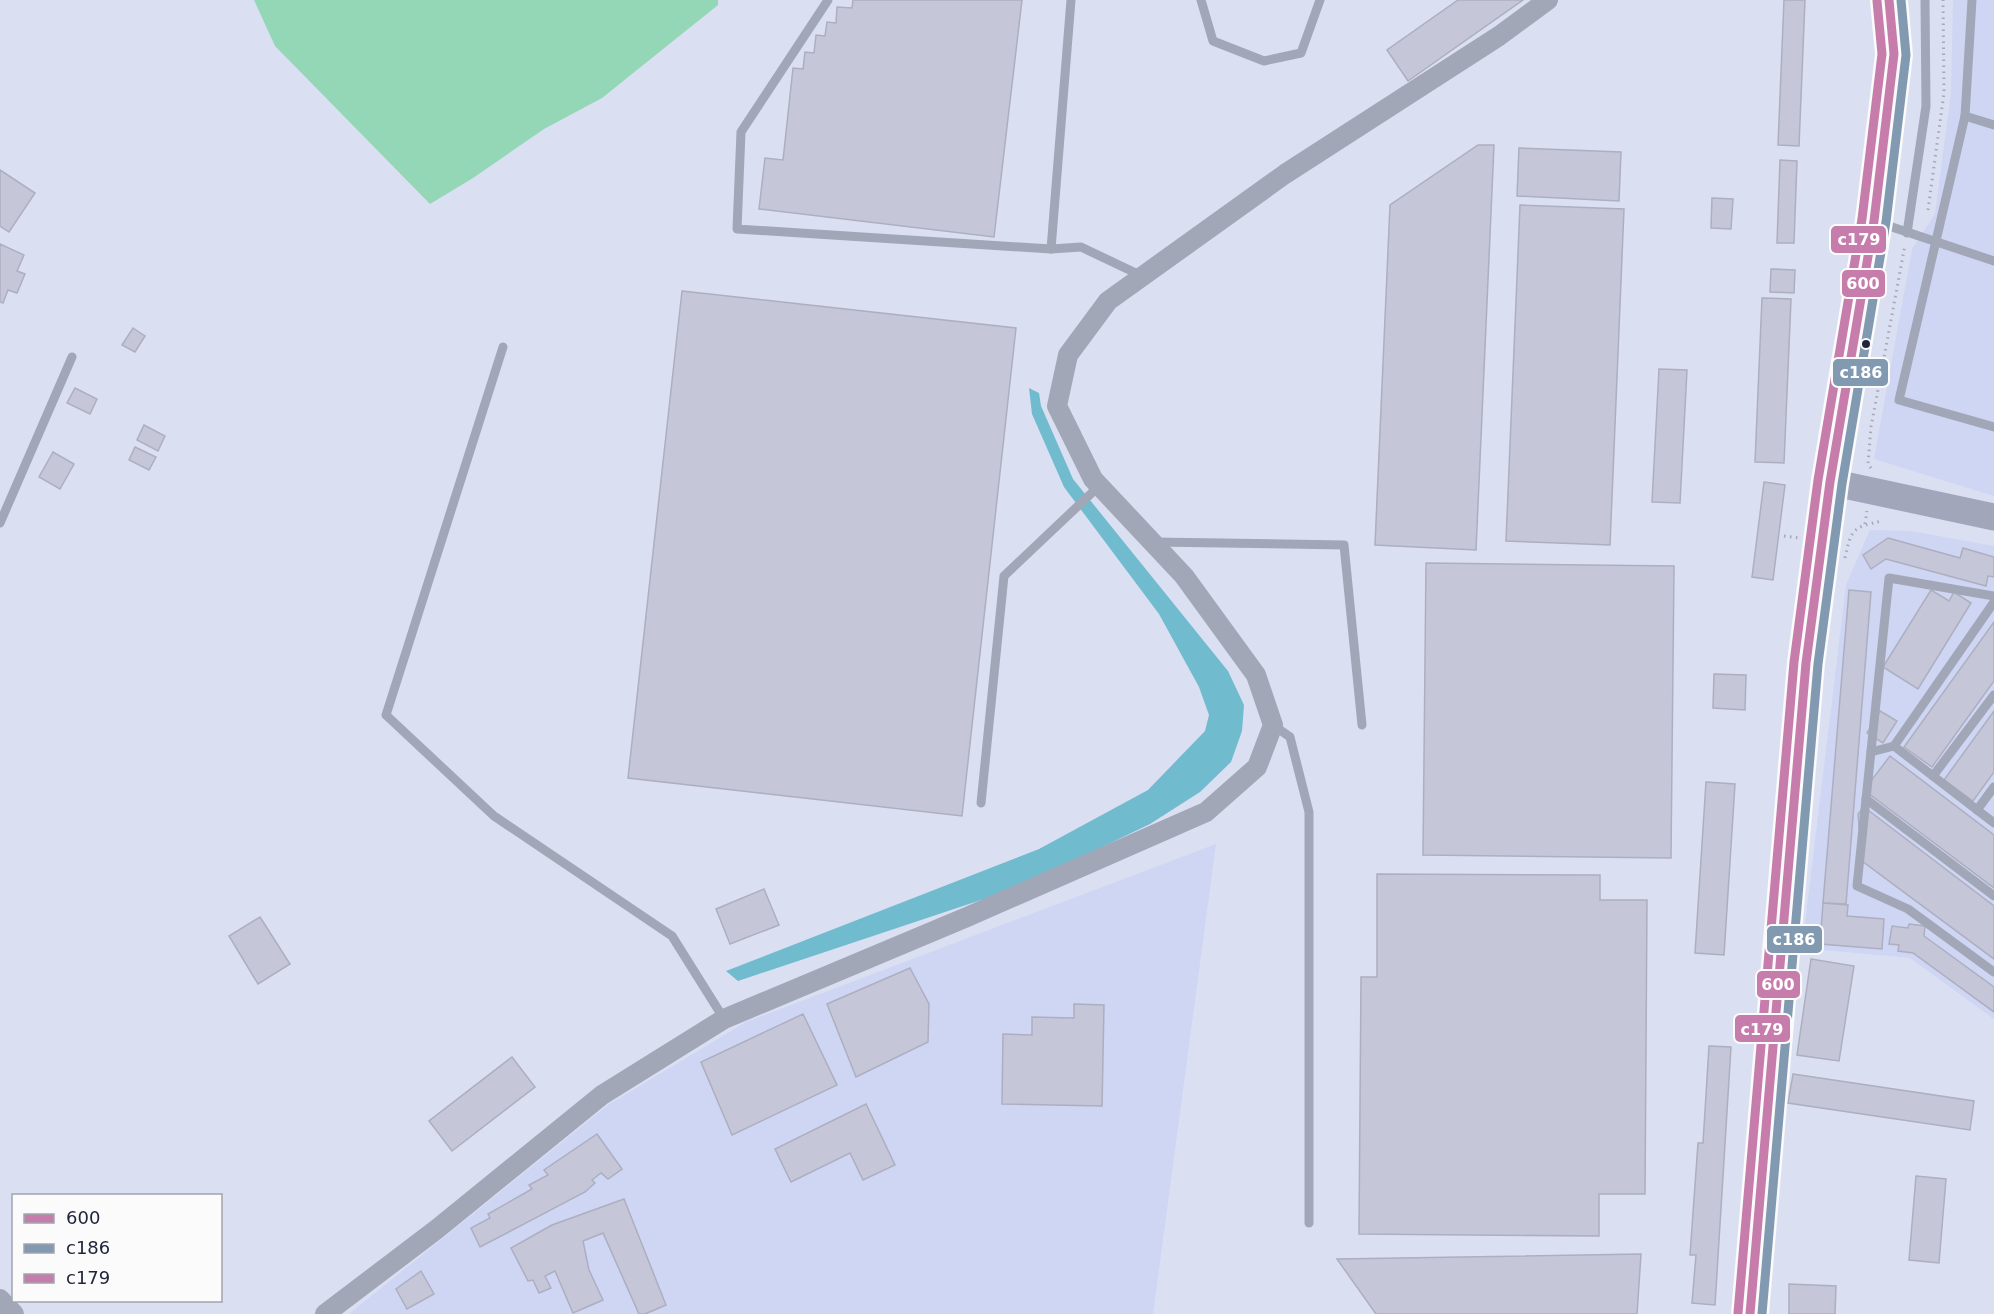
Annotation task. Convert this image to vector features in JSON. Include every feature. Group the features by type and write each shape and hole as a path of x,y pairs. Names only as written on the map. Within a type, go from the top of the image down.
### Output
{"main road":[{"path":"1750,1314 1806,663 1830,482 1874,220 1894,54 1888,0"},
{"path":"1830,482 1994,517"}],"street":[{"path":"325,1314 437,1229 602,1095 724,1019 968,917 1206,812 1257,767 1273,725 1256,675 1184,576 1149,542 1093,479 1057,406 1068,355 1108,301 1285,174 1499,36 1548,0"},
{"path":"0,1299 14,1314"}],"lane":[{"path":"828,0 741,132 737,229 1051,249 1081,247 1143,276"},
{"path":"1051,249 1071,0"},
{"path":"1201,0 1213,41 1264,62 1300,53 1320,0"},
{"path":"1907,232 1926,106 1925,0"},
{"path":"1972,0 1965,116 1899,400 1994,427"},
{"path":"1965,116 1994,125"},
{"path":"1874,220 1994,261"},
{"path":"503,347 386,716 494,816 672,936 724,1019"},
{"path":"0,523 72,357"},
{"path":"981,802 1004,576 1100,486"},
{"path":"1149,542 1344,545 1362,725"},
{"path":"1994,596 1889,578 1857,886 1908,909 1994,972"},
{"path":"1871,752 1894,747 1994,602"},
{"path":"1933,776 1994,696"},
{"path":"1273,725 1290,737 1309,812 1309,1223"},
{"path":"1894,747 1994,823"},
{"path":"1977,810 1994,787"},
{"path":"1866,799 1994,896"}],"path":[{"path":"1845,558 1850,536 1858,526 1882,521"}],"shaded area":[{"path":"1953,0 1994,0 1994,496 1874,459 1912,249 1935,214 1951,93"},
{"path":"1029,388 1039,393 1041,406 1073,479 1228,671 1244,705 1242,731 1231,762 1200,792 1150,824 1017,888 738,981 726,971 1039,849 1148,790 1205,731 1209,715 1199,687 1159,614 1064,487 1032,414"},
{"path":"1870,530 1911,531 1994,546 1994,1019 1910,958 1802,948 1846,585"},
{"path":"1216,844 1153,1314 349,1314 608,1105 746,1022"}],"green space":[{"path":"254,0 718,0 718,5 602,98 544,129 473,178 430,204 275,46"}],"building":[{"path":"853,0 1022,0 994,237 759,209 765,158 783,160 793,68 803,69 805,52 814,53 816,35 825,36 827,22 836,23 837,7 852,8"},
{"path":"1458,0 1523,0 1408,81 1387,50"},
{"path":"1784,0 1805,0 1799,146 1778,145"},
{"path":"1478,145 1494,145 1476,550 1375,545 1390,205"},
{"path":"1519,148 1621,152 1619,201 1517,196"},
{"path":"1780,160 1797,161 1794,243 1777,243"},
{"path":"0,170 35,193 9,232 0,226"},
{"path":"1712,198 1733,199 1731,229 1711,228"},
{"path":"1520,205 1624,209 1610,545 1506,541"},
{"path":"0,244 24,255 17,271 25,274 17,293 8,290 3,303 0,302"},
{"path":"1771,269 1795,270 1794,293 1770,292"},
{"path":"682,291 1016,328 962,816 628,778"},
{"path":"1762,298 1791,299 1784,463 1755,462"},
{"path":"133,328 145,336 135,352 122,345"},
{"path":"1659,369 1687,370 1680,503 1652,502"},
{"path":"75,388 97,399 90,414 67,403"},
{"path":"144,425 165,436 158,451 137,440"},
{"path":"135,447 156,457 149,470 129,460"},
{"path":"53,452 74,464 60,489 39,477"},
{"path":"1764,482 1785,485 1773,580 1752,577"},
{"path":"1888,538 1960,558 1963,548 1994,557 1994,577 1988,576 1986,586 1886,559 1871,569 1863,555"},
{"path":"1426,563 1674,566 1671,858 1423,855"},
{"path":"1849,590 1871,592 1846,904 1823,903"},
{"path":"1931,590 1949,601 1954,592 1971,603 1918,689 1883,667"},
{"path":"1994,622 1994,681 1932,767 1904,747"},
{"path":"1714,674 1746,675 1745,710 1713,708"},
{"path":"1880,711 1897,721 1883,743 1867,733"},
{"path":"1994,711 1994,772 1973,801 1944,780"},
{"path":"1890,756 1994,835 1994,888 1864,790"},
{"path":"1706,782 1735,784 1724,955 1695,953"},
{"path":"1864,807 1994,906 1994,959 1862,861 1858,814"},
{"path":"1377,874 1600,875 1600,900 1647,900 1645,1194 1599,1194 1599,1236 1359,1234 1361,977 1377,977"},
{"path":"764,889 779,925 730,944 716,909"},
{"path":"1823,903 1848,905 1847,916 1884,919 1882,949 1820,944"},
{"path":"260,917 290,964 258,984 229,936"},
{"path":"1909,924 1925,926 1924,936 1994,987 1994,1012 1913,953 1898,951 1899,945 1889,944 1892,926 1908,928"},
{"path":"1811,959 1854,966 1839,1061 1797,1055"},
{"path":"910,968 929,1004 928,1042 856,1077 827,1004"},
{"path":"1074,1004 1104,1005 1102,1106 1002,1104 1003,1034 1032,1035 1032,1017 1074,1018"},
{"path":"803,1014 837,1085 732,1135 701,1062"},
{"path":"1709,1046 1731,1047 1715,1305 1692,1303 1696,1255 1690,1255 1698,1143 1703,1143"},
{"path":"512,1057 535,1087 452,1151 429,1121"},
{"path":"1793,1074 1974,1101 1970,1130 1788,1103"},
{"path":"866,1104 895,1165 863,1180 850,1153 791,1182 775,1149"},
{"path":"597,1134 622,1169 608,1179 601,1173 592,1180 595,1183 585,1192 480,1247 471,1228 490,1218 488,1214 532,1189 529,1185 548,1175 544,1170"},
{"path":"1916,1176 1946,1179 1939,1263 1909,1260"},
{"path":"624,1199 666,1305 645,1314 639,1314 603,1233 583,1241 589,1270 603,1300 573,1313 555,1271 545,1276 551,1288 539,1293 533,1280 528,1281 511,1248 552,1225"},
{"path":"1641,1254 1637,1314 1376,1314 1337,1259"},
{"path":"421,1271 434,1294 407,1309 396,1289"},
{"path":"1789,1284 1836,1286 1835,1314 1789,1314"}],"transit line":[{"name":"600","path":"1750,1314 1806,663 1830,482 1874,221 1894,54 1889,0"},
{"name":"с186","path":"1762,1314 1818,664 1842,484 1886,222 1906,55 1901,0"},
{"name":"с179","path":"1738,1313 1794,662 1818,480 1862,219 1882,54 1877,1"}]}
